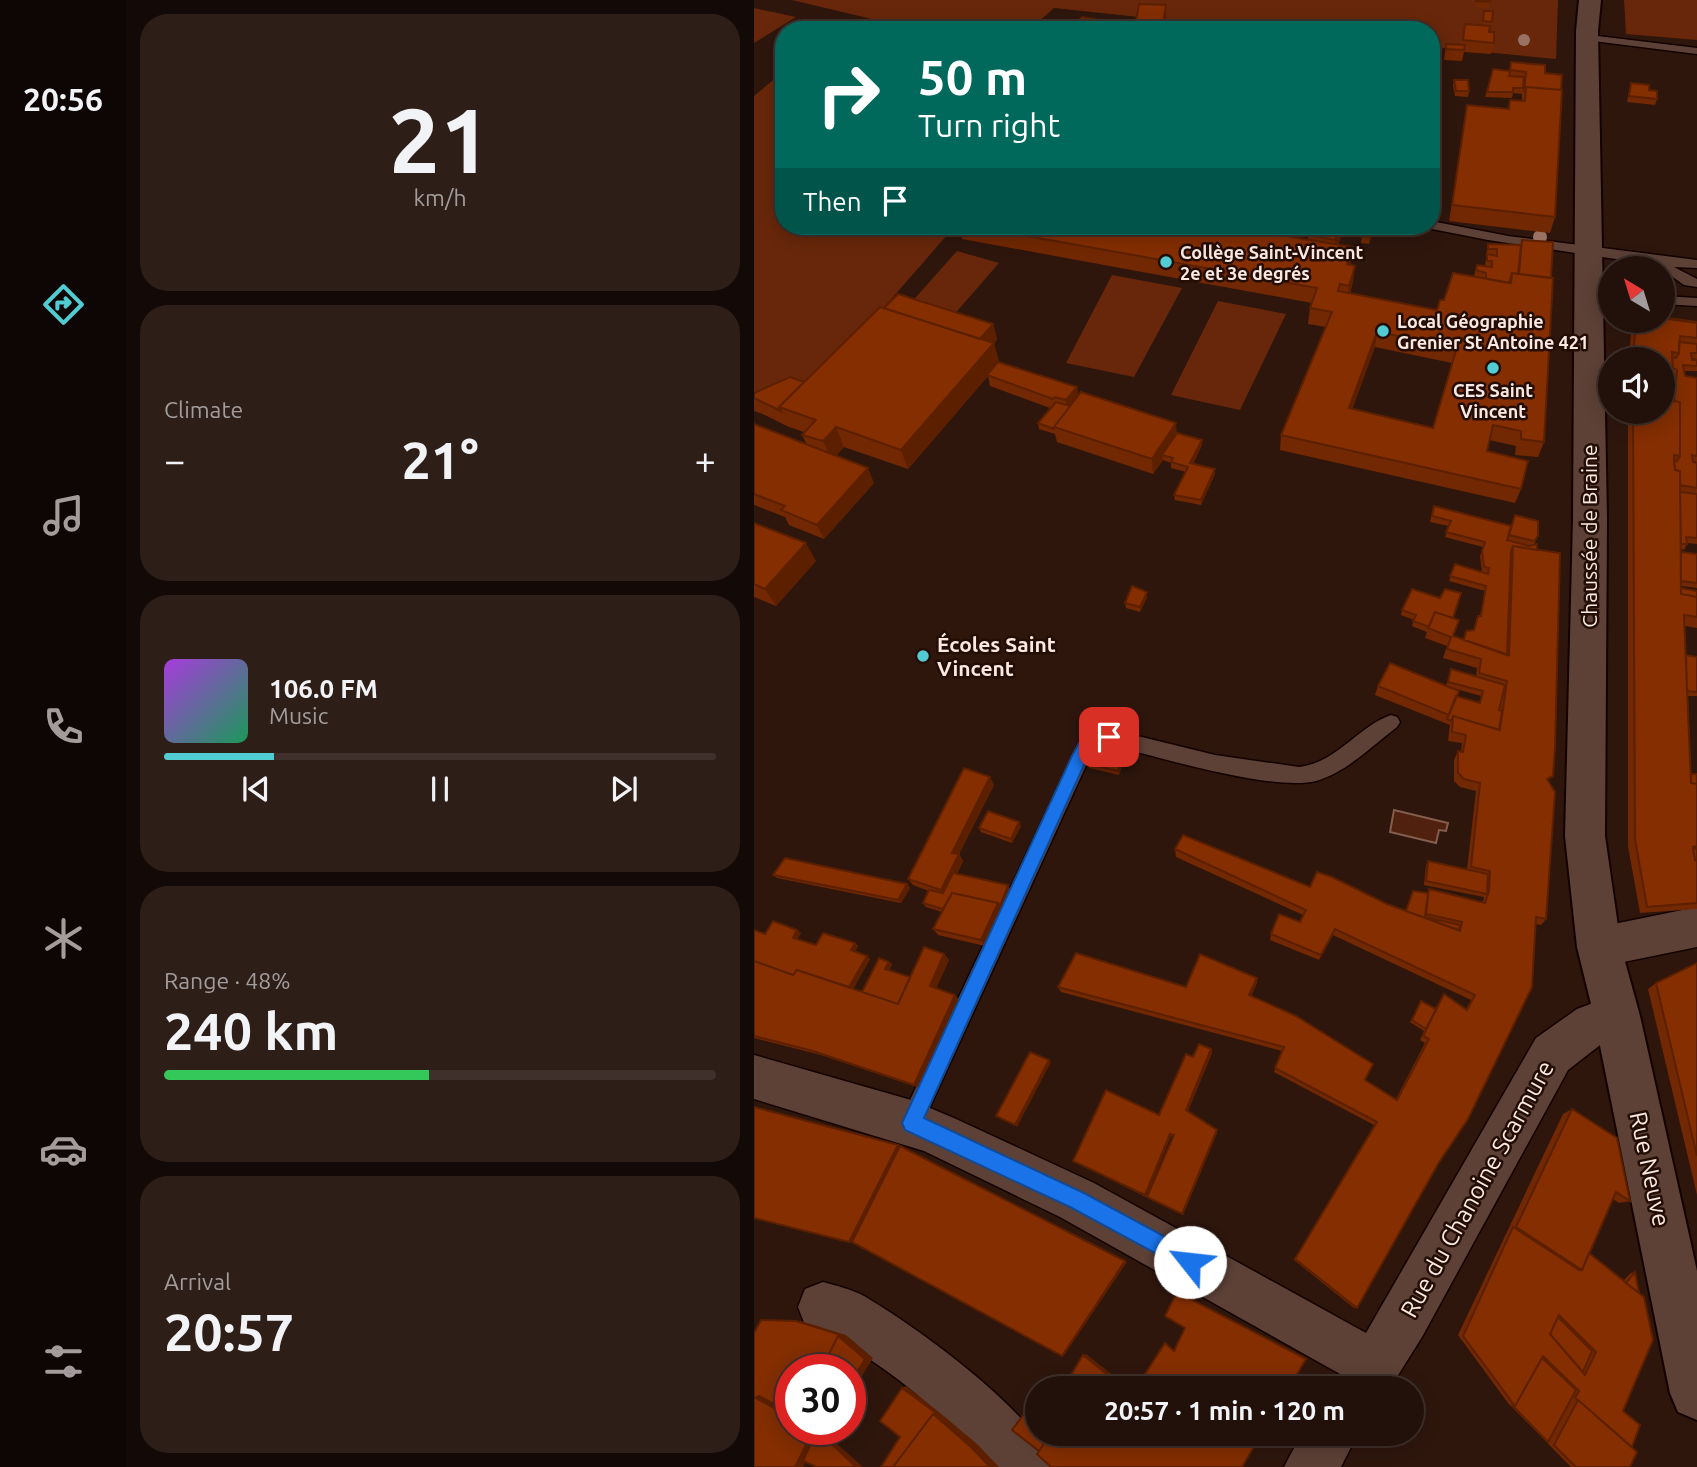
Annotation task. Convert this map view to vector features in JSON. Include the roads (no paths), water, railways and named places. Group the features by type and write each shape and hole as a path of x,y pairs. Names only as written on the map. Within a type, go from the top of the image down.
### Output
{"street":[{"name":"Chaussée de Braine","path":"1590,0 1586,250 1598,292"},
{"name":"Chaussée de Braine","path":"1598,321 1590,519 1585,836 1599,947"},
{"path":"1599,947 1697,928"},
{"name":"Rue Neuve","path":"1599,947 1617,1016 1697,1393"},
{"name":"Rue du Chanoine Scarmure","path":"1367,1376 1404,1319 1551,1054 1592,1024 1617,1016"},
{"path":"754,1077 912,1123 1077,1200 1367,1376"},
{"path":"823,1307 844,1313 965,1399 1028,1467"},
{"path":"1311,1467 1324,1446"}],"lane":[{"path":"1589,38 1697,51"},
{"path":"1440,227 1497,240 1619,256"},
{"path":"1675,264 1697,264"},
{"path":"1675,273 1688,282 1697,283"},
{"path":"1675,301 1697,302"},
{"path":"912,1123 1088,742 1109,737 1264,772 1312,775 1331,766 1391,722"}],"place":[{"name":"Collège Saint-Vincent 2e et 3e degrés","path":"1166,262"},
{"name":"Local Géographie Grenier St Antoine 421","path":"1383,331"},
{"name":"CES Saint Vincent","path":"1493,368"},
{"name":"Écoles Saint Vincent","path":"923,656"}]}
